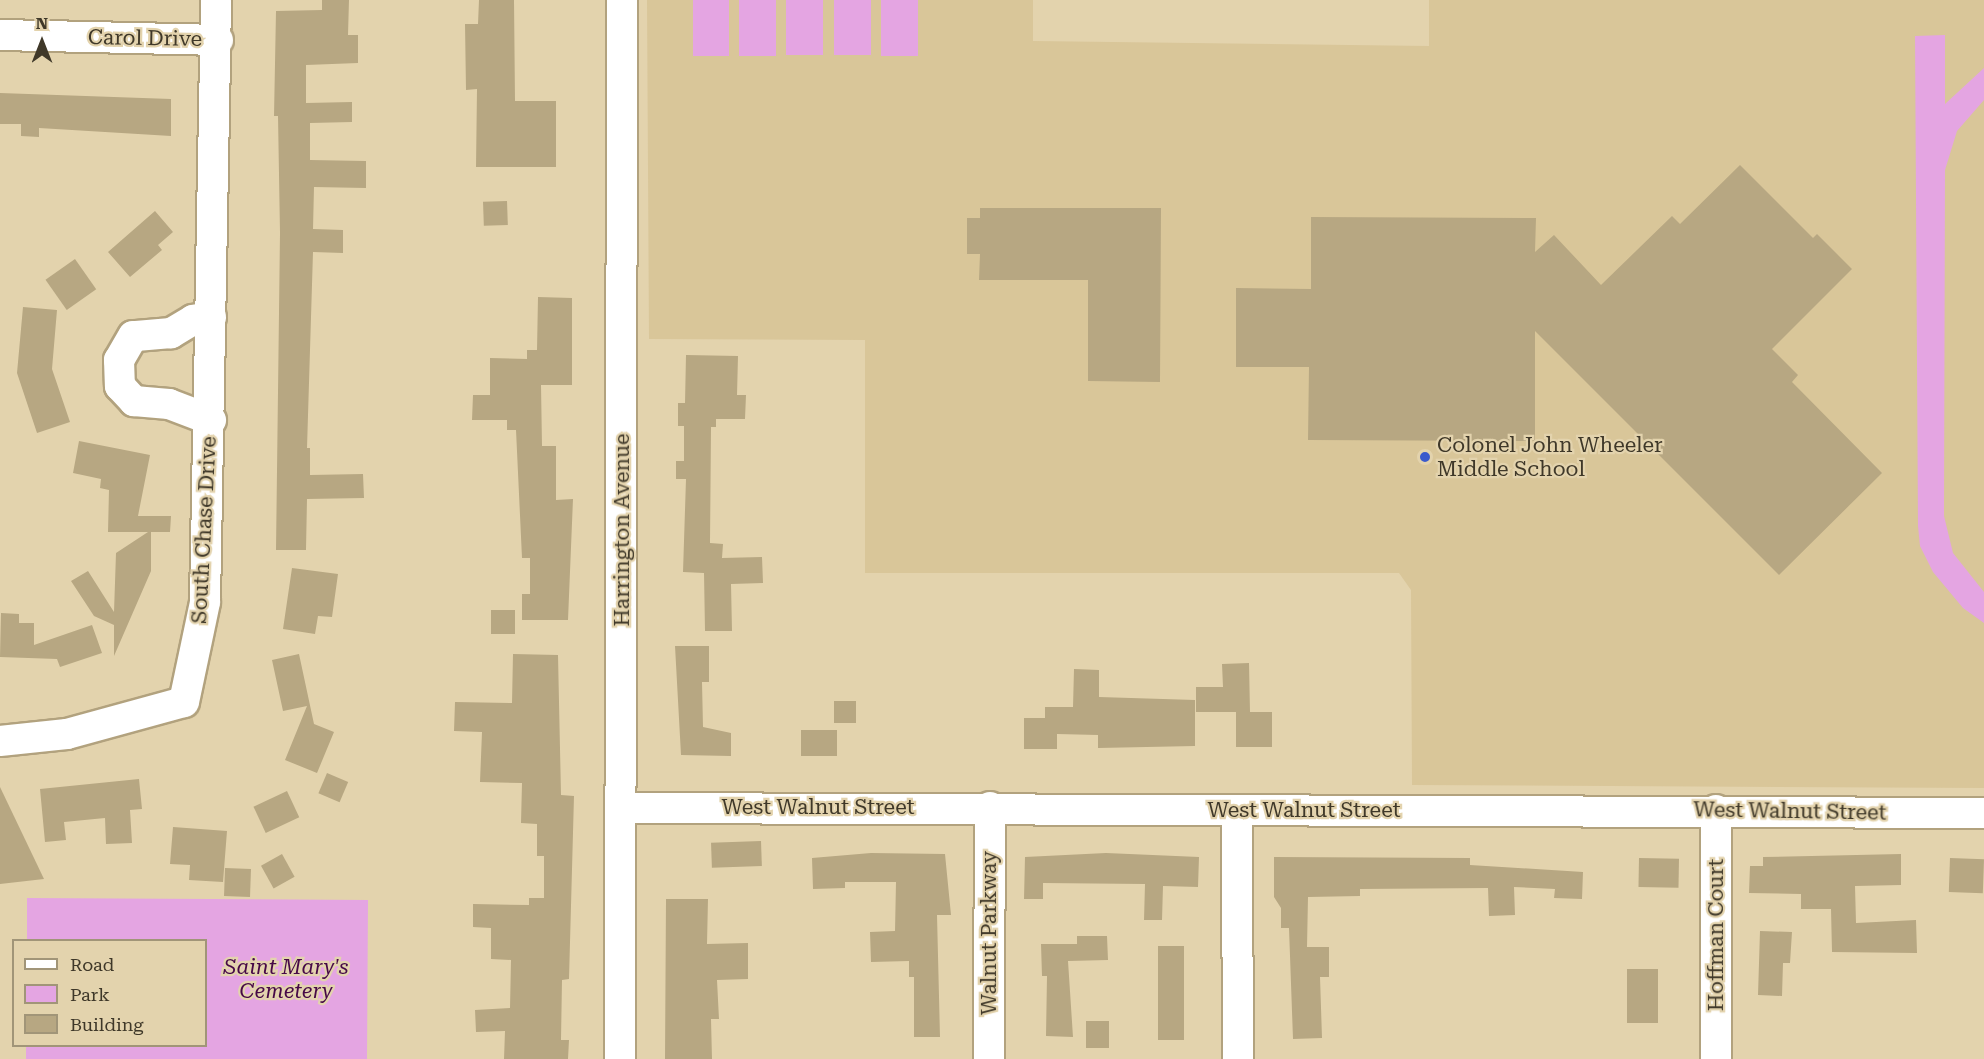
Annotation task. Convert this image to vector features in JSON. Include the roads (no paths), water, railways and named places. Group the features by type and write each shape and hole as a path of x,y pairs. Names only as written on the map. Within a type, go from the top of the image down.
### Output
{"street":[{"name":"South Chase Drive","path":"0,741 67,735 184,702 205,602 218,40 216,0"},
{"name":"Harrington Avenue","path":"620,1059 624,808 622,0"},
{"name":"Carol Drive","path":"0,35 218,40"},
{"name":"South Chase Drive","path":"211,317 193,320 171,333 134,336 119,360 120,386 134,401 169,404 211,420"},
{"name":"West Walnut Street","path":"624,808 990,807 1237,811 1716,810 1984,813"},
{"name":"Walnut Parkway","path":"989,1059 990,807"},
{"name":"Hoffman Court","path":"1716,810 1716,1059"},
{"path":"1237,811 1238,1059"}],"place":[{"name":"Colonel John Wheeler Middle School","path":"1425,457"}],"park label":[{"name":"Saint Mary's Cemetery","path":"286,979"}]}
